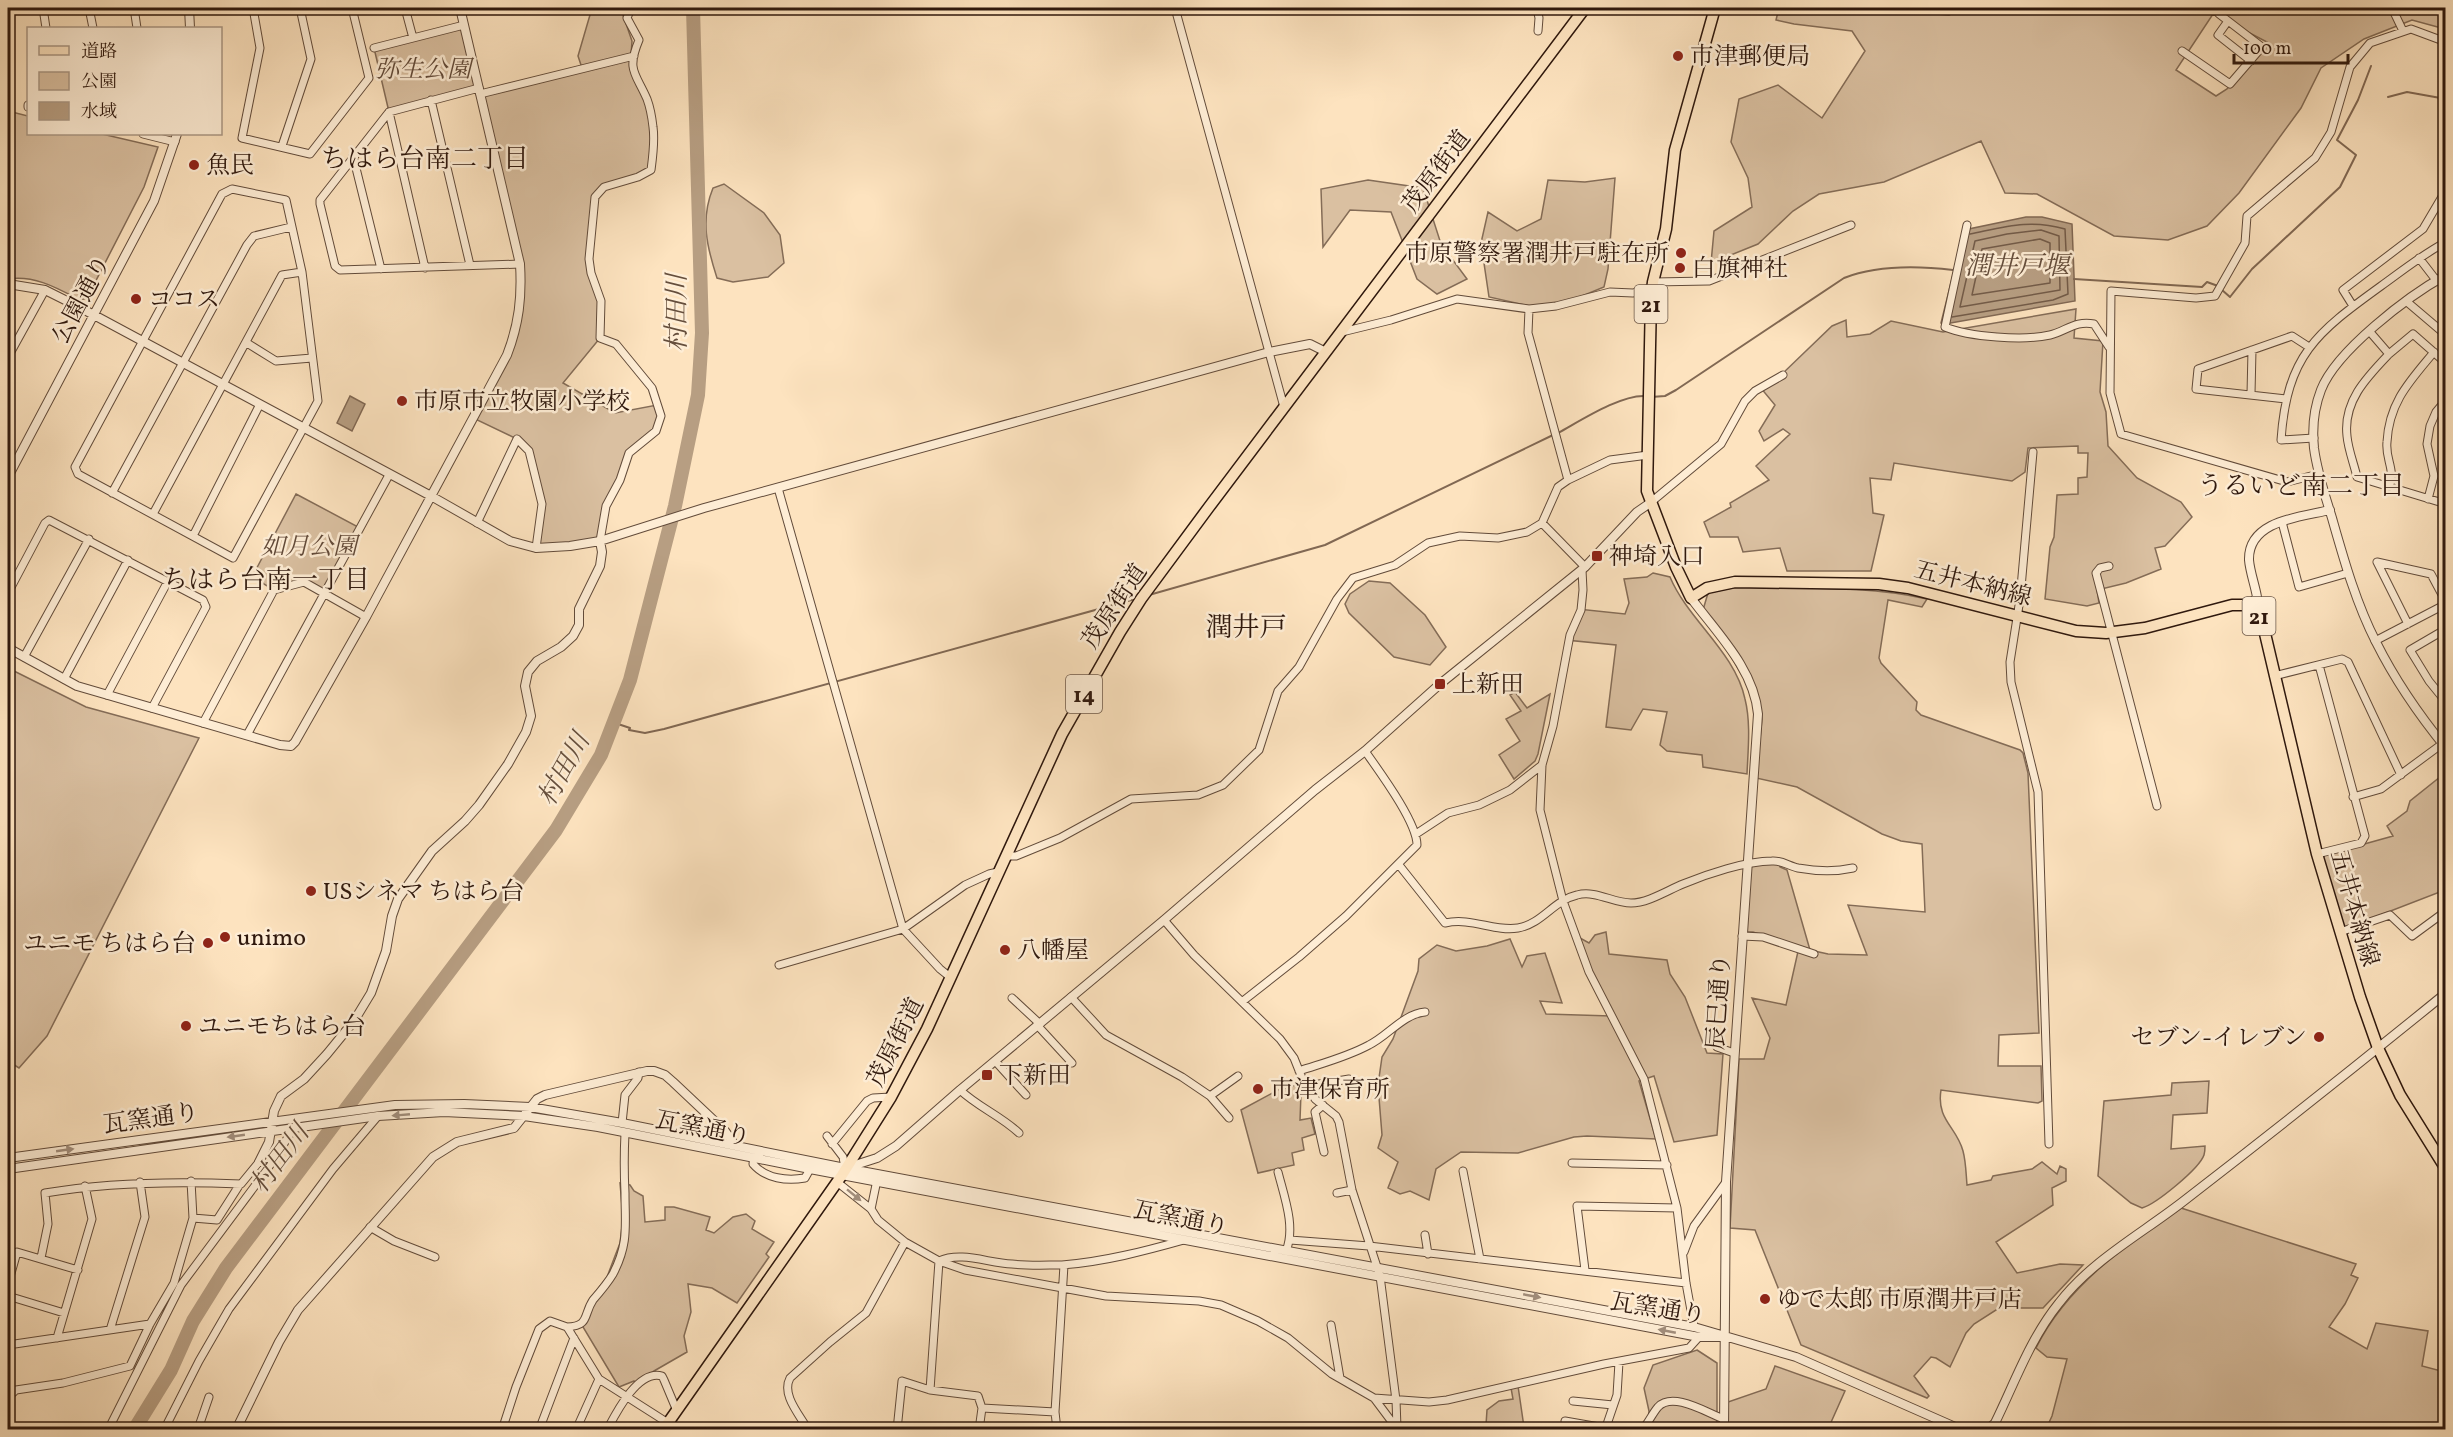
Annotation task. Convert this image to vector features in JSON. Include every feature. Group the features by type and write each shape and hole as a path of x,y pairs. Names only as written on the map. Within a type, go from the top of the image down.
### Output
{"main road":[{"name":"茂原街道","path":"665,1426 841,1175 891,1097 927,1029 1062,734 1108,650 1142,599 1284,407 1585,8"},
{"name":"21","path":"1691,598 1679,575 1647,492 1653,285 1665,229 1671,169 1677,142 1715,8"},
{"name":"五井本納線","path":"1691,598 1707,588 1735,582 1879,584 1908,588 2076,631 2112,633 2145,628 2232,605 2250,605 2257,612 2263,625 2317,854 2378,1048 2400,1095 2445,1169"}],"street":[{"path":"43,8 46,27"},
{"path":"89,8 93,27"},
{"path":"134,8 137,27"},
{"path":"189,8 190,27"},
{"path":"271,8 253,9 260,48 242,138 310,154 369,78 352,8"},
{"path":"282,146 311,59 300,8"},
{"path":"405,8 413,38"},
{"path":"8,648 64,679 107,695 285,747 295,742 366,617 510,348 521,307 520,264 460,8"},
{"path":"193,1218 217,1220 240,1184 259,1162 266,1149 281,1096 311,1072 350,1026 371,993 386,951 392,915 398,899 432,851 479,805 508,764 526,732 531,716 525,686 528,672 537,661 561,647 573,636 579,625 579,609 600,566 602,552 600,541 606,506 620,480 629,453 656,431 661,417 652,388 616,344 600,338 601,301 591,273 589,259 595,197 604,187 638,177 651,170 655,140 647,99 634,77 634,56 639,40 627,18 631,8"},
{"path":"1175,8 1284,407"},
{"path":"1537,8 1538,31"},
{"path":"2182,51 2230,84 2262,47 2219,14 2222,8"},
{"path":"2392,8 2403,31"},
{"path":"2228,21 2218,35 2251,61"},
{"path":"374,48 464,25"},
{"path":"2319,474 2288,482 2121,434 2110,393 2111,291 2196,298 2215,296 2245,243 2247,216 2315,158 2331,132 2350,67 2370,43 2403,31 2415,30 2445,42"},
{"path":"520,264 340,270 335,266 320,200 389,112 431,100 634,56"},
{"path":"431,100 470,265"},
{"path":"389,112 425,268"},
{"path":"151,135 176,138"},
{"name":"公園通り","path":"8,477 154,201 176,138"},
{"path":"353,156 381,268"},
{"path":"232,189 284,198 291,227 302,272 318,401 233,558 78,474 75,467 222,194 232,189"},
{"path":"2353,306 2343,290 2423,229 2445,190"},
{"path":"1341,332 1391,320 1457,299 1529,309 1556,306 1610,292 1633,293 1653,285 1709,281 1851,225"},
{"path":"1967,225 1945,327 1971,334 2038,337 2053,334 2083,322 2094,324 2110,349"},
{"path":"112,493 247,245 254,236 291,227"},
{"path":"2313,438 2281,440 2286,399 2300,361 2309,347 2323,330 2353,306 2445,242"},
{"path":"2419,258 2436,280"},
{"path":"153,514 282,275 302,272"},
{"path":"2353,796 2381,789 2444,744 2410,701 2375,641 2348,573 2319,474 2313,438 2315,407 2325,379 2342,355 2406,301 2445,274"},
{"path":"8,284 45,290 142,343 224,384 259,406 430,496 510,542 536,548 600,541 705,508 1269,352 1310,344 1326,352"},
{"path":"8,357 45,290"},
{"path":"2406,301 2444,331"},
{"path":"1529,309 1528,333 1568,480"},
{"path":"2370,332 2389,354"},
{"path":"2445,363 2414,334 2389,354 2360,385 2349,409 2346,435 2357,477 2445,504"},
{"path":"2286,399 2196,389 2198,369 2292,336 2309,347"},
{"path":"247,343 276,361 312,358"},
{"path":"2251,394 2252,350"},
{"path":"2389,487 2393,475 2386,444 2391,415 2400,393 2434,352"},
{"path":"841,1175 896,1146 1164,921 1279,820 1365,751 1440,684 1584,568 1637,512 1721,444 1745,401 1755,391 1783,375"},
{"path":"2428,499 2434,476 2427,444 2430,426 2445,400"},
{"path":"193,536 259,406"},
{"path":"477,523 517,439 529,451 542,504 536,548"},
{"path":"2033,452 2017,615 2010,662 2011,682 2038,792 2049,1144"},
{"path":"1006,856 1016,856 1037,848 1131,800 1198,795 1219,787 1259,750 1278,691 1299,667 1337,599 1353,578 1395,566 1428,543 1460,536 1498,538 1527,532 1542,523 1558,487 1568,480 1610,460 1648,455"},
{"path":"247,735 389,475"},
{"path":"778,488 903,929 950,977"},
{"path":"2250,605 2257,597 2249,561 2250,547 2259,533 2269,526 2330,510"},
{"path":"8,593 45,523 49,520 203,600 206,607 152,708"},
{"path":"2282,522 2299,587 2348,573"},
{"path":"1542,523 1584,568 1581,610 1570,635 1553,726 1542,765 1540,810 1563,901 1588,972 1644,1079 1677,1208 1682,1258 1694,1327"},
{"path":"24,657 88,539"},
{"path":"64,679 128,561"},
{"path":"2375,641 2408,624 2445,603 2431,574 2377,562 2408,624"},
{"path":"2109,566 2100,568 2096,573 2157,806"},
{"path":"107,695 168,581"},
{"path":"203,723 274,590 304,582 366,617"},
{"name":"辰巳通り","path":"1691,598 1748,675 1755,693 1758,714 1726,1182 1724,1430"},
{"path":"2445,640 2443,631 2410,650 2445,702"},
{"path":"2274,676 2342,659 2348,662 2401,775"},
{"path":"2317,854 2364,840 2319,665"},
{"path":"1243,1001 1323,936 1399,865 1417,845 1416,834 1391,789 1365,751"},
{"path":"1416,834 1448,813 1479,805 1510,790 1542,765"},
{"path":"1399,865 1445,923 1464,921 1511,929 1520,928 1540,919 1563,901 1576,895 1585,894 1632,903 1693,879 1748,864 1773,860 1798,868 1838,871 1852,868"},
{"path":"779,965 903,929 965,885 998,872"},
{"path":"2340,932 2390,915 2412,936 2445,911"},
{"path":"1164,921 1194,955 1280,1040 1294,1058 1307,1086 1339,1122 1352,1190 1379,1271 1398,1429"},
{"path":"1742,936 1763,937 1814,954"},
{"path":"1987,1430 1995,1423 2026,1353 2042,1326 2075,1286 2125,1244 2182,1202 2445,993"},
{"path":"1071,997 1106,1035 1182,1077 1210,1096 1229,1118"},
{"path":"1012,998 1039,1024 1072,1063"},
{"path":"1299,1071 1353,1054 1372,1044 1412,1016 1425,1012"},
{"path":"1711,1036 1717,1047 1734,1053"},
{"path":"996,1062 1026,1095"},
{"path":"236,1430 279,1342 298,1310 433,1157 457,1142 514,1128 530,1107 545,1095 639,1072 654,1071 665,1075 725,1131 735,1145"},
{"path":"621,1123 625,1095 638,1078 639,1072"},
{"path":"1210,1096 1238,1076"},
{"path":"1307,1086 1349,1079"},
{"path":"960,1090 976,1105 1005,1120 1019,1133"},
{"path":"832,1144 867,1101 873,1098 891,1097"},
{"name":"瓦窯通り","path":"8,1169 272,1126 300,1119 464,1104 530,1107 735,1145 841,1175 1187,1239 1694,1327 1725,1337"},
{"path":"1323,1105 1315,1112 1315,1116 1324,1152"},
{"path":"164,1430 229,1308 378,1112"},
{"name":"瓦窯通り","path":"8,1158 272,1126 294,1128 378,1112 444,1112 524,1116 841,1175 1286,1251 1699,1337 1725,1337"},
{"path":"108,1430 181,1285 266,1171 294,1128"},
{"path":"502,1430 539,1329 550,1321 567,1327 582,1325 592,1302 612,1275 622,1251 627,1220 624,1194 625,1133"},
{"path":"827,1136 843,1157 841,1175 878,1220 905,1242 939,1261 965,1270 1106,1296 1186,1300 1221,1305 1274,1329 1340,1378 1374,1398 1398,1429"},
{"path":"754,1157 753,1164 757,1169 778,1178 792,1180 806,1178 810,1169"},
{"path":"1572,1163 1667,1165"},
{"path":"1463,1171 1480,1259"},
{"path":"1278,1172 1290,1240 1286,1251"},
{"path":"871,1209 877,1180"},
{"path":"41,1258 48,1224 45,1193 85,1186 140,1182 191,1181 240,1184"},
{"path":"8,1397 16,1390 63,1383 130,1366 150,1324 174,1283 193,1218 191,1181"},
{"path":"110,1330 145,1217 140,1182"},
{"path":"1682,1258 1694,1226 1726,1182"},
{"path":"57,1338 92,1219 85,1186"},
{"path":"1337,1193 1352,1190"},
{"path":"1585,1270 1577,1206 1677,1208"},
{"path":"370,1227 394,1241 435,1257"},
{"path":"1425,1235 1428,1254"},
{"path":"939,1261 948,1257 962,1257 1012,1264 1064,1265 1115,1257 1187,1239"},
{"path":"1290,1240 1369,1246 1686,1283"},
{"path":"808,1430 788,1394 787,1384 790,1378 866,1313 905,1242"},
{"path":"8,1284 17,1252 78,1270"},
{"path":"930,1390 939,1261"},
{"path":"1057,1430 1055,1412 1064,1265"},
{"path":"8,1296 64,1313"},
{"path":"8,1345 150,1324"},
{"path":"1331,1325 1340,1378"},
{"path":"567,1327 599,1379 626,1396 665,1426"},
{"path":"1374,1398 1447,1400 1689,1348 1699,1337"},
{"path":"1725,1337 1796,1357 1962,1430"},
{"path":"539,1430 574,1338"},
{"path":"1565,1421 1605,1429 1619,1385 1619,1362"},
{"path":"607,1430 626,1396 644,1380 657,1374 664,1380 677,1411"},
{"path":"576,1430 599,1379"},
{"path":"897,1430 902,1382 930,1390 978,1396 982,1408 979,1430"},
{"path":"201,1430 199,1426 209,1397"},
{"path":"1642,1430 1651,1420 1657,1408 1664,1402 1675,1400 1724,1419"},
{"path":"1573,1401 1613,1405"},
{"path":"982,1408 1055,1412"}],"green space":[{"path":"592,8 626,8 623,15 632,41 631,56 634,77 647,99 655,140 651,170 604,187 595,197 589,259 601,301 600,338 563,383 615,413 657,405 661,416 656,431 629,454 606,506 600,541 536,548 542,504 529,451 517,439 473,418 519,321 520,264 480,94 582,68 578,56"},
{"path":"1779,8 1858,11 1861,8 1935,8 1937,14 1949,15 1967,8 2133,8 2137,10 2140,8 2445,8 2445,29 2412,20 2364,39 2321,68 2301,108 2239,193 2207,226 2168,240 2114,236 2037,194 2005,193 1981,141 1884,182 1819,194 1793,211 1758,244 1711,263 1714,231 1752,207 1748,178 1731,142 1739,99 1778,85 1822,118 1865,51 1852,31 1776,20","holes":["2213,14 2267,42 2227,89 2216,96 2176,70"]},
{"name":"弥生公園","path":"464,25 479,88 389,112 374,48"},
{"path":"8,111 27,116 27,135 106,135 158,147 144,187 87,298 80,300 37,281 8,279"},
{"path":"1615,178 1608,269 1604,287 1548,310 1489,297 1481,243 1488,212 1517,231 1541,219 1548,180 1585,182"},
{"path":"1368,180 1423,188 1441,244 1467,279 1437,294 1417,279 1391,212 1350,210 1323,247 1321,189"},
{"path":"724,184 764,213 780,235 784,263 768,277 733,282 717,278 710,255 706,222 713,188"},
{"path":"2076,309 2074,338 2103,341 2100,392 2106,412 2108,446 2137,478 2181,502 2192,517 2165,546 2155,548 2161,569 2126,583 2097,590 2099,603 2087,606 2045,599 2050,547 2054,537 2057,495 2078,494 2078,478 2087,477 2088,453 2078,453 2078,446 2028,448 2025,472 2012,481 1894,463 1891,480 1870,478 1873,513 1884,515 1871,571 1787,571 1780,548 1743,552 1738,537 1710,537 1704,522 1731,507 1730,503 1769,480 1756,466 1790,434 1783,429 1764,441 1759,431 1775,405 1760,387 1780,376 1832,326 1846,320 1847,337 1870,334 1891,321 1943,332"},
{"name":"如月公園","path":"296,494 360,528 324,594 304,582 274,590 252,577"},
{"path":"1653,573 1670,577 1688,608 1732,666 1740,682 1748,717 1747,774 1703,767 1702,755 1667,751 1660,745 1667,712 1643,709 1631,730 1606,727 1616,645 1566,640 1578,609 1625,614 1629,603 1624,579 1647,577"},
{"path":"1369,581 1390,583 1425,615 1446,647 1430,665 1394,657 1349,613 1345,604 1350,594"},
{"path":"1737,587 1832,588 1927,599 1922,607 1888,600 1879,658 1881,663 1917,702 1916,710 1921,715 2020,750 2023,753 2028,773 2039,1033 1999,1035 1998,1066 2041,1066 2042,1101 2038,1103 1941,1090 1941,1109 1963,1151 1967,1185 1991,1180 1993,1176 2032,1169 2042,1162 2057,1174 2060,1166 2066,1169 2066,1181 2052,1188 2053,1205 1996,1242 2017,1273 2060,1264 2083,1265 2043,1308 1999,1308 1974,1324 1966,1333 1950,1367 1931,1357 1914,1376 1929,1396 1927,1398 1801,1345 1755,1230 1730,1228 1739,1059 1764,1059 1770,1038 1752,998 1786,1005 1799,947 1753,932 1746,932 1751,863 1779,864 1787,870 1810,950 1828,954 1867,955 1848,905 1925,912 1922,844 1901,841 1882,834 1797,787 1756,778 1762,719 1760,705 1703,610 1708,593"},
{"path":"8,668 86,707 199,738 47,1036 19,1068 8,1061"},
{"path":"1515,692 1527,708 1550,694 1538,754 1535,761 1514,779 1499,755 1520,741 1506,719 1521,711 1510,695"},
{"path":"2445,773 2445,890 2344,929 2322,859 2325,855 2393,836 2387,826 2407,811 2410,801"},
{"path":"1606,932 1609,954 1667,960 1670,974 1685,997 1707,1053 1723,1054 1717,1135 1674,1142 1654,1076 1639,1081 1656,1139 1587,1136 1574,1137 1518,1153 1461,1152 1436,1169 1429,1200 1410,1191 1400,1194 1388,1188 1398,1162 1378,1148 1382,1135 1378,1085 1382,1057 1393,1039 1418,971 1419,959 1437,945 1456,951 1487,946 1510,939 1522,967 1527,956 1545,953 1562,1003 1540,1001 1546,1014 1611,1016 1573,934 1589,943 1595,935"},
{"path":"2209,1081 2207,1113 2173,1115 2171,1149 2205,1146 2204,1155 2200,1161 2176,1185 2142,1208 2131,1203 2098,1176 2104,1101 2171,1095 2172,1083"},
{"path":"1299,1084 1303,1091 1300,1120 1311,1118 1315,1134 1302,1138 1304,1150 1292,1153 1294,1165 1258,1173 1241,1110 1278,1090"},
{"path":"620,1183 630,1185 634,1191 643,1196 645,1222 665,1220 665,1207 674,1207 710,1217 706,1230 714,1233 733,1217 746,1214 755,1221 752,1229 774,1242 766,1254 769,1257 737,1303 712,1288 688,1284 691,1312 684,1336 687,1352 636,1384 634,1381 619,1387 580,1322 590,1299 607,1277 620,1243 623,1218"},
{"path":"2181,1208 2356,1264 2351,1275 2358,1278 2345,1304 2329,1327 2367,1349 2376,1323 2428,1331 2422,1366 2445,1372 2445,1429 2046,1429 2052,1416 2067,1359 2047,1357 2036,1348 2049,1326 2080,1287 2118,1252"},
{"path":"1697,1350 1717,1363 1717,1429 1648,1429 1649,1411 1644,1388 1653,1365"},
{"path":"1775,1366 1845,1391 1828,1429 1727,1430 1728,1402 1766,1389"},
{"path":"1518,1386 1524,1427 1527,1429 1495,1429 1496,1427 1486,1425 1487,1410 1499,1401 1513,1399 1511,1388"}],"water":[{"name":"潤井戸堰","path":"2026,217 2042,217 2072,224 2075,301 1941,323 1964,230"},
{"path":"350,396 365,404 352,431 337,423"}],"waterway":[{"name":"村田川","path":"134,1430 171,1370 193,1321 226,1268 556,830 601,755 630,680 675,506 698,395 702,333 693,8"},
{"path":"2222,290 2230,297 2252,269 2340,187 2356,155 2337,140 2358,100 2371,66"},
{"path":"2388,97 2407,92 2446,99"},
{"path":"1651,397 1665,396 1676,390 1844,278 1884,269 1953,270"},
{"path":"2074,279 2202,287 2207,282 2218,286"},
{"path":"1558,433 1613,404 1625,399 1646,396"},
{"path":"1149,595 1325,545 1553,435"},
{"path":"615,723 630,728 629,730 645,733 664,729 1135,599"}],"place":[{"name":"市津郵便局","path":"1678,56"},
{"name":"魚民","path":"194,165"},
{"name":"市原警察署潤井戸駐在所","path":"1681,253"},
{"name":"白旗神社","path":"1680,268"},
{"name":"ココス","path":"136,299"},
{"name":"市原市立牧園小学校","path":"402,401"},
{"name":"神埼入口","path":"1597,556"},
{"name":"上新田","path":"1440,684"},
{"name":"USシネマ ちはら台","path":"311,891"},
{"name":"unimo","path":"225,937"},
{"name":"ユニモ ちはら台","path":"208,943"},
{"name":"八幡屋","path":"1005,950"},
{"name":"ユニモちはら台","path":"186,1026"},
{"name":"セブン-イレブン","path":"2319,1037"},
{"name":"下新田","path":"987,1075"},
{"name":"市津保育所","path":"1258,1089"},
{"name":"ゆで太郎 市原潤井戸店","path":"1765,1299"}],"district":[{"name":"ちはら台南二丁目","path":"425,158"},
{"name":"うるいど南二丁目","path":"2301,485"},
{"name":"ちはら台南一丁目","path":"266,579"},
{"name":"潤井戸","path":"1246,627"}]}
